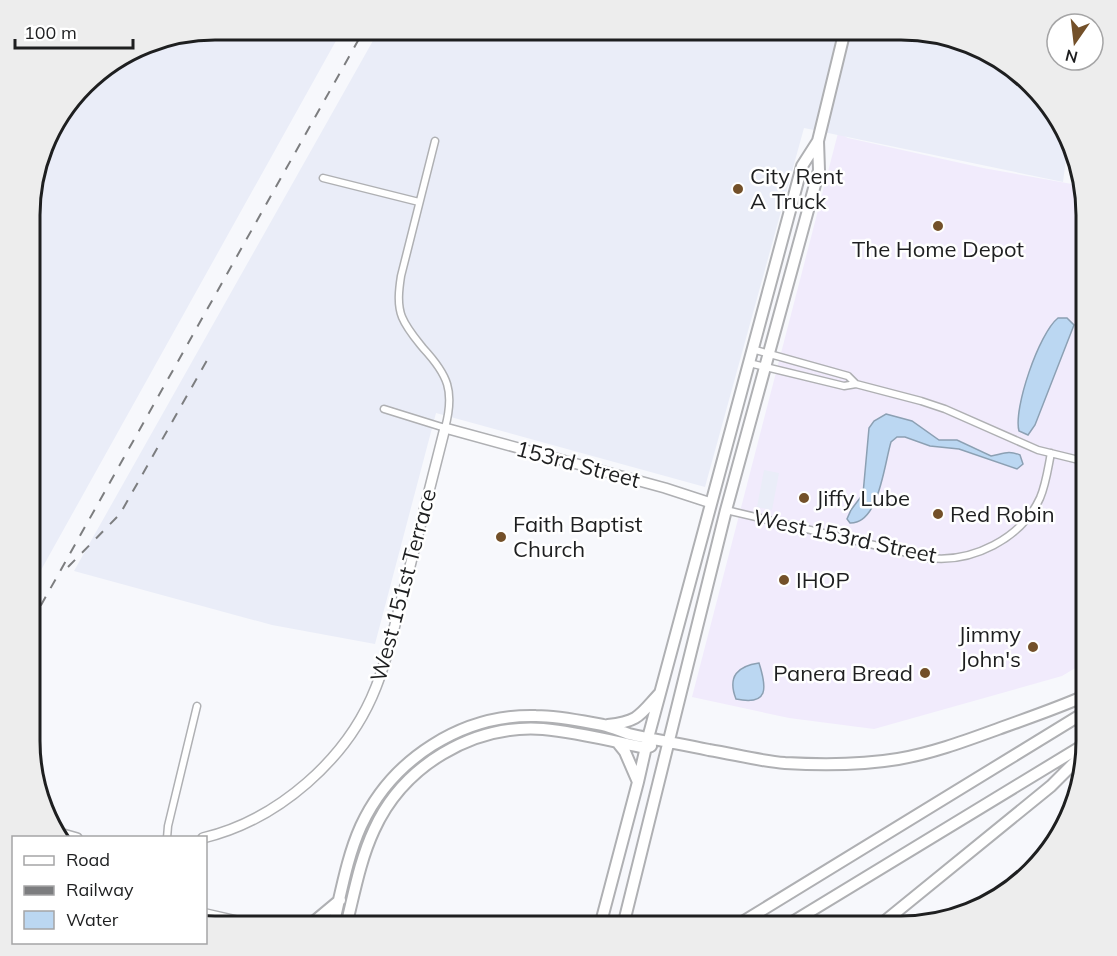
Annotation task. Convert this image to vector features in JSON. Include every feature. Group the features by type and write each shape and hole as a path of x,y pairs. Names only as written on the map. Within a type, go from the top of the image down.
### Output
{"highway":[{"path":"626,915 726,510 819,170 818,141 842,41"},
{"path":"603,915 660,692 802,166 818,141"},
{"path":"605,726 628,722 636,718 660,692"},
{"path":"349,916 368,843 382,814 404,784 453,747 484,735 524,729 560,731 617,742 668,742 785,763 873,762 941,748 1076,700"},
{"path":"336,916 356,840 368,813 394,777 426,749 465,728 507,718 549,717 605,726 647,743"},
{"path":"754,915 1076,718"},
{"path":"617,742 625,752 638,782"},
{"path":"804,915 1076,749"},
{"path":"892,915 1051,786 1075,762"},
{"path":"321,916 340,899"}],"street":[{"path":"384,409 445,428 450,402 445,376 412,335 401,316 398,297 400,276 435,141"},
{"path":"323,178 420,202"},
{"path":"752,349 848,376 856,384"},
{"path":"749,363 844,386 856,384 945,409 1007,438 1076,459"},
{"name":"153rd Street","path":"445,428 665,488 711,503"},
{"name":"West 151st Terrace","path":"206,836 251,820 290,796 325,767 358,724 376,688 389,646 445,428"},
{"name":"West 153rd Street","path":"726,510 929,558 962,557 976,554 1004,539 1031,513 1042,492 1051,453"},
{"path":"167,836 197,706"}],"shaded area":[{"path":"216,40 336,40 41,571 40,216 46,170 70,118 92,92 109,77 128,64 170,46"},
{"path":"373,40 913,41 936,44 979,59 999,70 1017,84 1047,118 1063,149 1066,158 1063,182 804,128 705,487 436,413 375,644 272,625 74,571"},
{"path":"838,133 848,138 983,168 1073,184 1076,204 1076,668 1062,676 874,729 789,718 692,697"},
{"path":"764,470 779,473 772,510 757,507"}],"water":[{"path":"1058,318 1067,318 1074,325 1035,425 1028,435 1019,431 1018,420 1024,390 1043,339"},
{"path":"886,414 912,421 939,440 957,440 991,456 1009,453 1020,455 1023,464 1017,469 959,449 930,446 905,437 897,437 891,442 883,478 874,504 860,521 850,523 847,519 851,510 863,494 869,428 874,421"},
{"path":"759,663 763,693 755,700 736,699 733,684 736,674 745,667"}],"railway":[{"path":"41,606 358,40"},
{"path":"68,567 120,514 210,355"}],"place":[{"name":"City Rent A Truck","path":"738,189"},
{"name":"The Home Depot","path":"938,226"},
{"name":"Jiffy Lube","path":"804,498"},
{"name":"Red Robin","path":"938,514"},
{"name":"Faith Baptist Church","path":"501,537"},
{"name":"IHOP","path":"784,580"},
{"name":"Jimmy John's","path":"1033,647"},
{"name":"Panera Bread","path":"925,673"}]}
